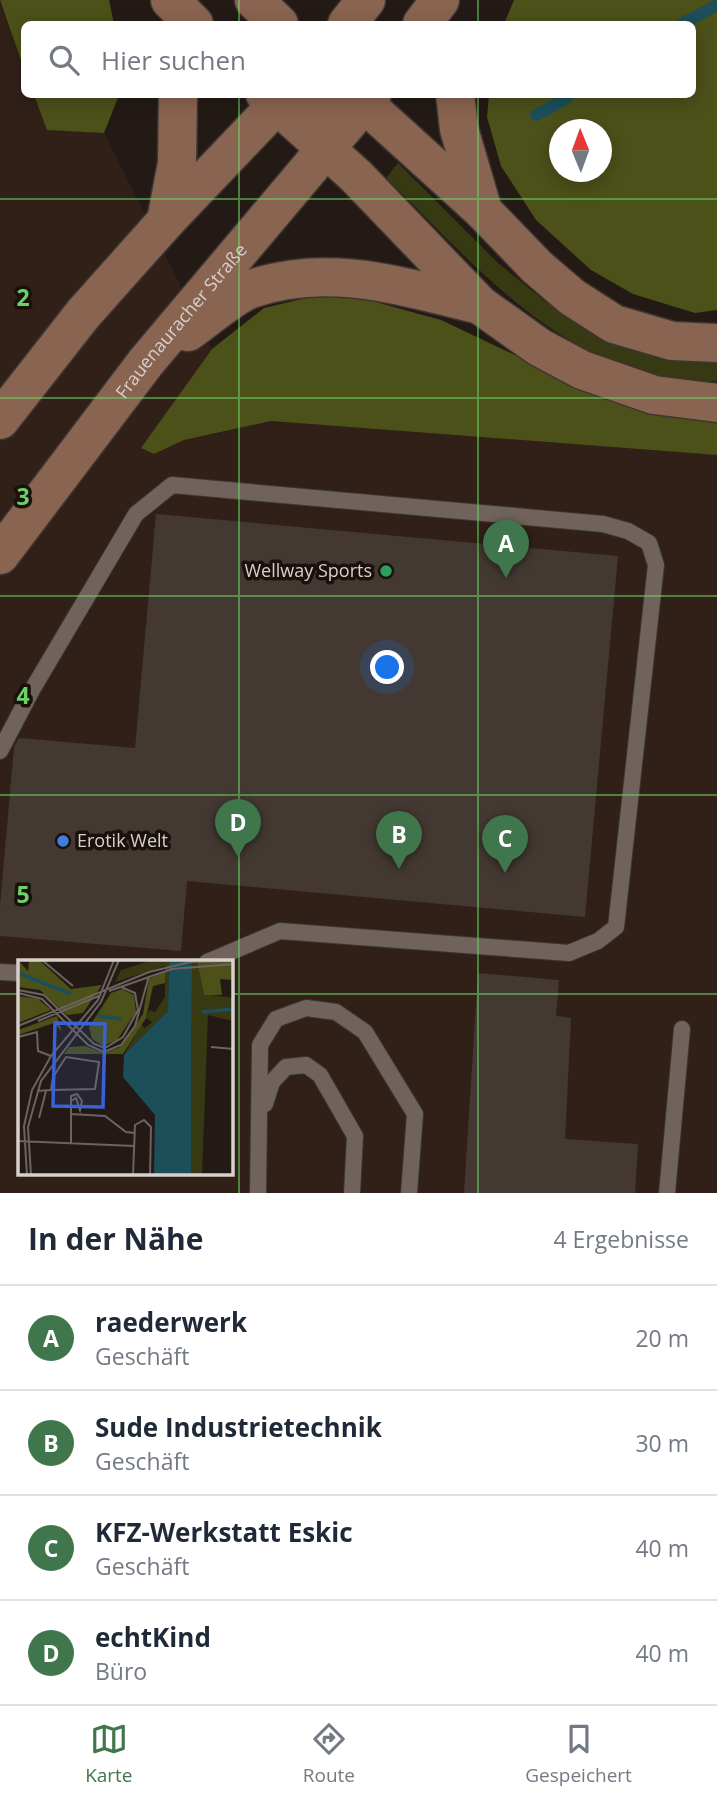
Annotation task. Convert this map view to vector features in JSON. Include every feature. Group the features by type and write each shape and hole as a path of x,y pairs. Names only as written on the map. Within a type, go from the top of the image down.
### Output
{"main road":[{"path":"160,0 166,21"},
{"path":"170,0 191,21"},
{"path":"254,0 276,21"},
{"path":"348,21 366,0"},
{"path":"424,21 440,0"},
{"path":"458,21 461,0"},
{"path":"166,221 177,163 178,98"},
{"path":"455,98 459,129 482,211"},
{"path":"0,420 83,314 166,221 320,99"},
{"path":"320,99 482,211 572,298 614,324 672,341 717,343"},
{"path":"320,99 326,148 480,305 539,347 582,370 654,395 717,403"},
{"name":"Frauenauracher Straße","path":"0,555 146,362 326,148"},
{"path":"146,362 248,290 298,278 336,276 374,281 480,305"}],"lane":[{"path":"0,751 32,690 136,514 172,485 603,524 628,531 649,544 656,565 615,927 598,941 569,954 280,931 211,960"},
{"path":"0,972 18,973"},
{"path":"258,1193 260,1045 276,1019 306,1008 336,1012 365,1032 415,1114 409,1193"},
{"path":"667,1193 682,1029"},
{"path":"260,1124 272,1082 286,1067 306,1065 320,1075 355,1136 352,1193"}],"shaded area":[{"path":"0,2 21,61 21,98 35,98 47,129 104,133 212,349 142,448 154,454 184,440 271,421 717,455 717,1193 0,1193"}],"green space":[{"path":"0,0 109,0 113,21 21,21 21,60"},
{"path":"514,0 717,0 717,310 695,313 633,294 591,270 536,220 501,166 487,117 489,98 696,98 696,21 505,21"},
{"path":"35,98 118,98 104,133 47,130"},
{"path":"398,163 498,263 546,302 603,337 678,360 717,363 717,381 637,373 576,344 546,325 490,280 386,178"},
{"path":"336,291 441,320 544,369 717,416 717,455 271,421 184,440 154,454 141,448 212,349 264,308"}],"building":[{"path":"156,514 618,556 585,917 187,881 181,951 0,936 0,906 14,747 19,738 135,748"},
{"path":"478,973 559,980 556,1016 571,1018 565,1139 638,1144 635,1193 464,1193"}],"waterway":[{"path":"688,21 717,5"},
{"path":"536,115 566,98"}],"place":[{"name":"Wellway Sports","path":"386,571"},
{"name":"raederwerk","path":"506,578"},
{"name":"Erotik Welt","path":"63,841"},
{"name":"echtKind","path":"238,857"},
{"name":"Sude Industrietechnik","path":"399,869"},
{"name":"KFZ-Werkstatt Eskic","path":"505,873"}]}
